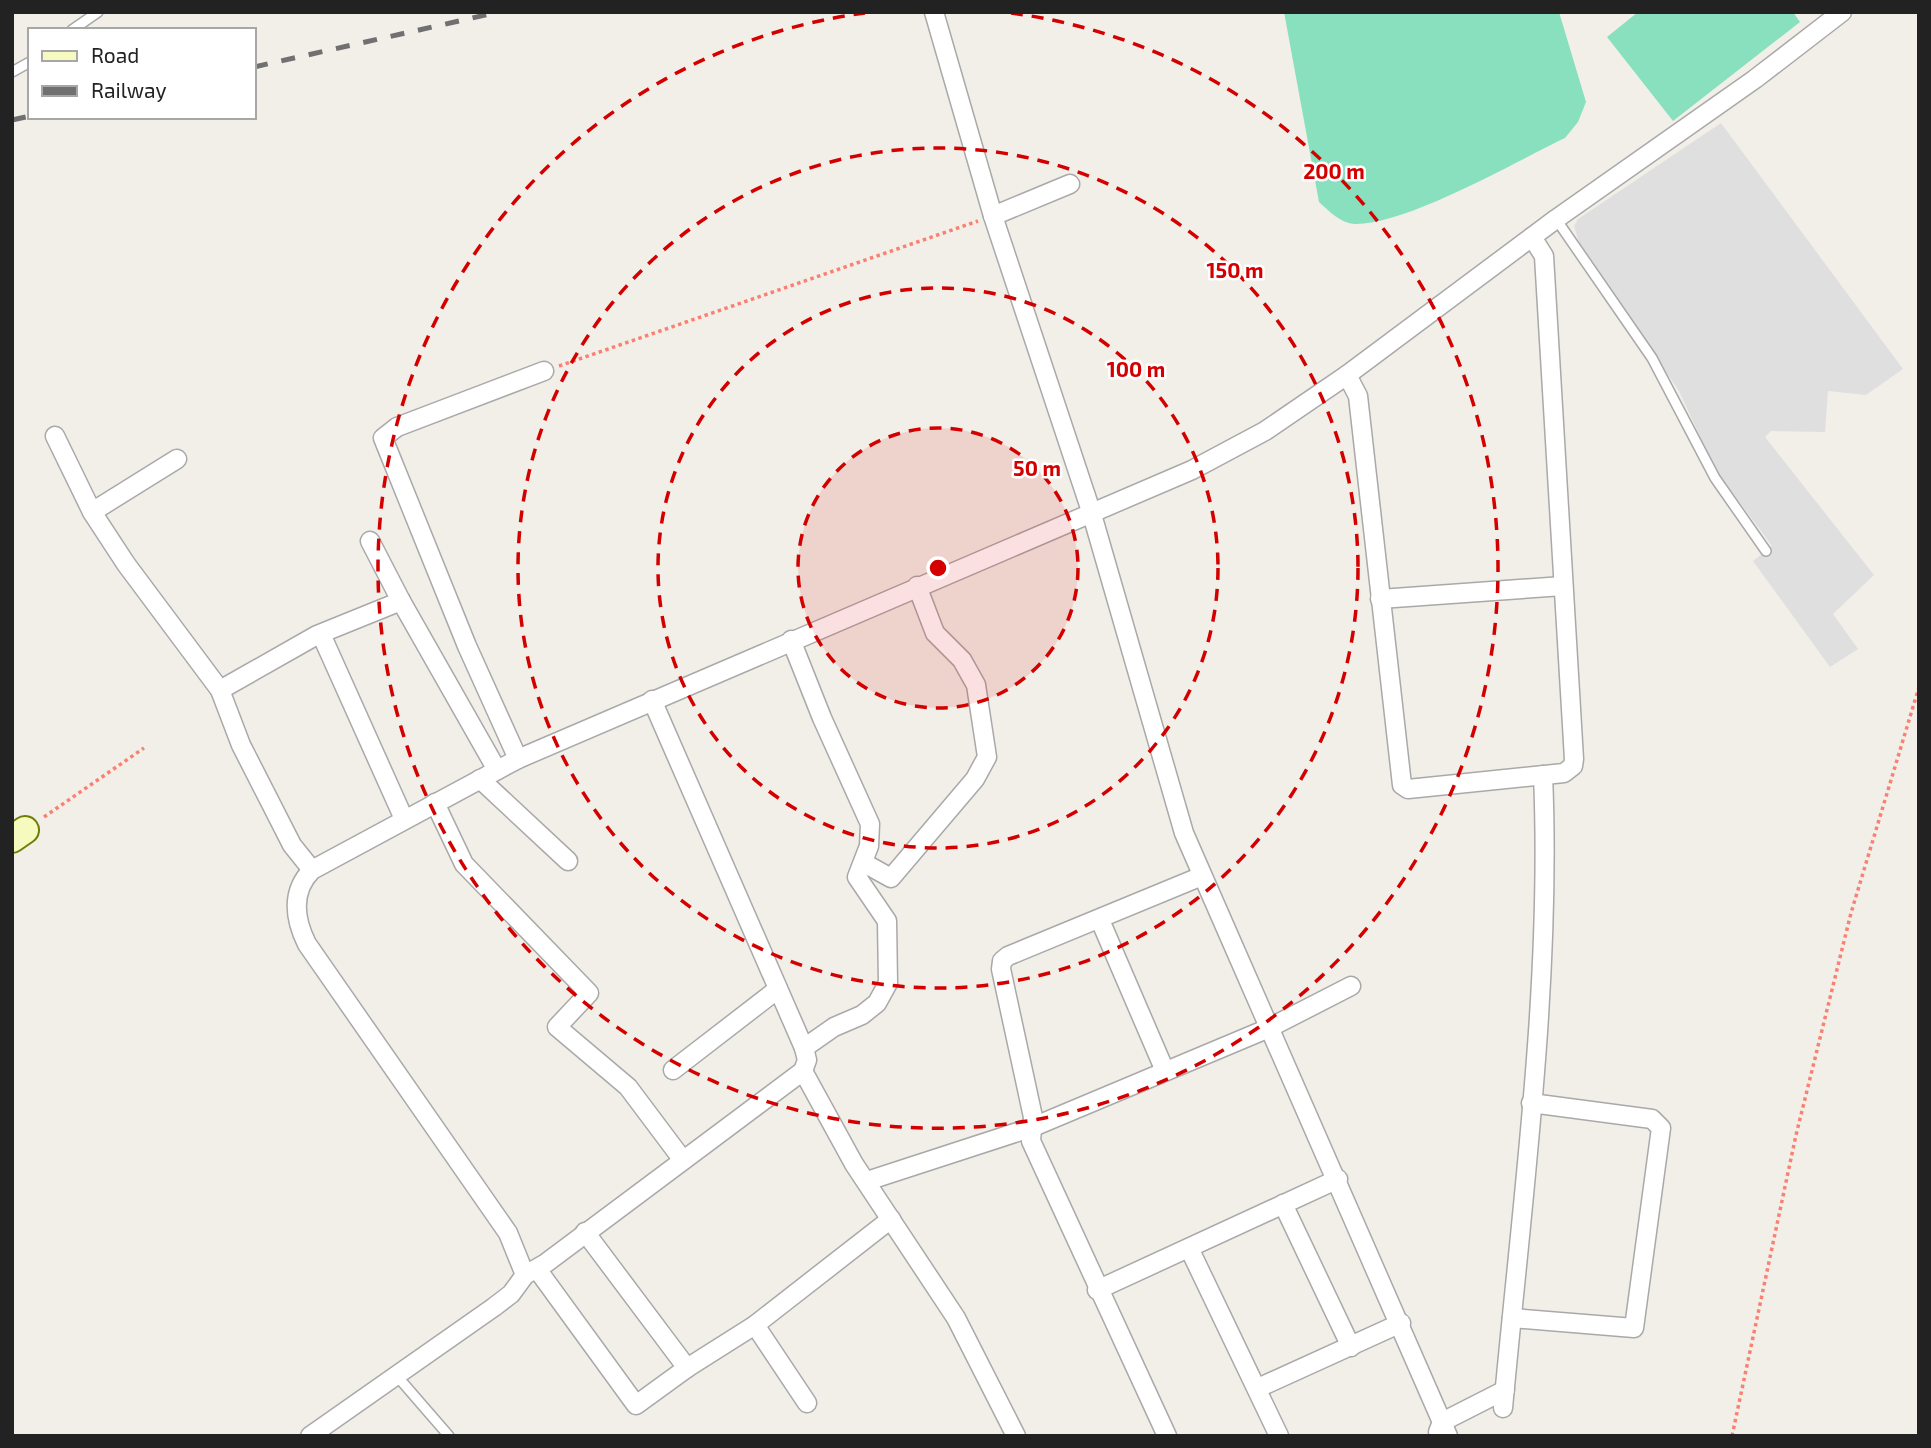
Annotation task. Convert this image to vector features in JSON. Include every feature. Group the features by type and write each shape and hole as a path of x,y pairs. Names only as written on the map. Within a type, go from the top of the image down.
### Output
{"street":[{"path":"934,12 993,216 1091,511 1184,833 1401,1324 1442,1431 1504,1399 1531,1103 1547,873 1543,775"},
{"path":"891,1219 755,1325 687,1368 636,1405 531,1272 508,1233 307,944 297,915 297,893 312,870 517,759 1192,470 1265,431 1347,375 1556,219 1755,79 1842,12"},
{"path":"993,216 1070,184"},
{"path":"1347,375 1358,396 1400,781 1404,787 1564,773 1573,766 1574,759 1544,256 1532,237"},
{"path":"517,759 467,646 383,438 397,426 544,371"},
{"path":"55,436 92,512 126,564 220,690 242,745 292,845 312,870"},
{"path":"92,512 177,459"},
{"path":"370,541 497,770"},
{"path":"864,863 891,878 975,779 986,757 976,685 962,660 935,633 918,586"},
{"path":"1380,599 1563,586"},
{"path":"220,690 321,634 401,601"},
{"path":"321,634 404,819"},
{"path":"791,640 822,718 870,824 864,863 856,877 887,921 890,944 888,984 877,1003 862,1015 834,1027 804,1048"},
{"path":"310,1436 495,1307 531,1272 803,1071 807,1060 804,1048 652,700"},
{"path":"480,779 568,861"},
{"path":"435,803 464,864 589,993 557,1027 628,1087 682,1159"},
{"path":"1167,1436 1097,1290 1031,1140 1033,1128 1001,969 1002,961 1008,956 1202,876"},
{"path":"1100,920 1165,1071"},
{"path":"867,1181 1033,1128 1269,1028 1350,986"},
{"path":"673,1070 778,989"},
{"path":"803,1071 854,1164 956,1318 1016,1436"},
{"path":"1512,1318 1634,1328 1661,1128 1653,1119 1531,1103"},
{"path":"1097,1290 1338,1179"},
{"path":"1283,1204 1351,1347"},
{"path":"585,1232 687,1368"},
{"path":"1189,1248 1279,1436"},
{"path":"1258,1388 1401,1324"},
{"path":"755,1325 807,1403"}],"lane":[{"path":"75,28 98,12"},
{"path":"12,72 28,63"},
{"path":"1556,219 1652,358 1714,478 1766,551"},
{"path":"397,1376 449,1436"}],"path":[{"path":"544,371 993,216"},
{"path":"1732,1436 1796,1135 1851,913 1919,687"},
{"path":"16,834 144,748"}],"shaded area":[{"path":"1721,123 1903,369 1866,395 1828,391 1825,432 1771,431 1765,437 1874,575 1833,614 1858,649 1830,667 1753,561 1772,546 1715,469 1679,391 1580,246 1574,226 1578,219"}],"green space":[{"path":"1284,12 1559,12 1586,102 1578,122 1565,138 1431,204 1377,222 1350,223 1335,216 1319,202"},
{"path":"1638,12 1793,12 1800,22 1673,121 1607,37"}],"railway":[{"path":"256,67 499,12"},
{"path":"12,120 28,116"}]}
